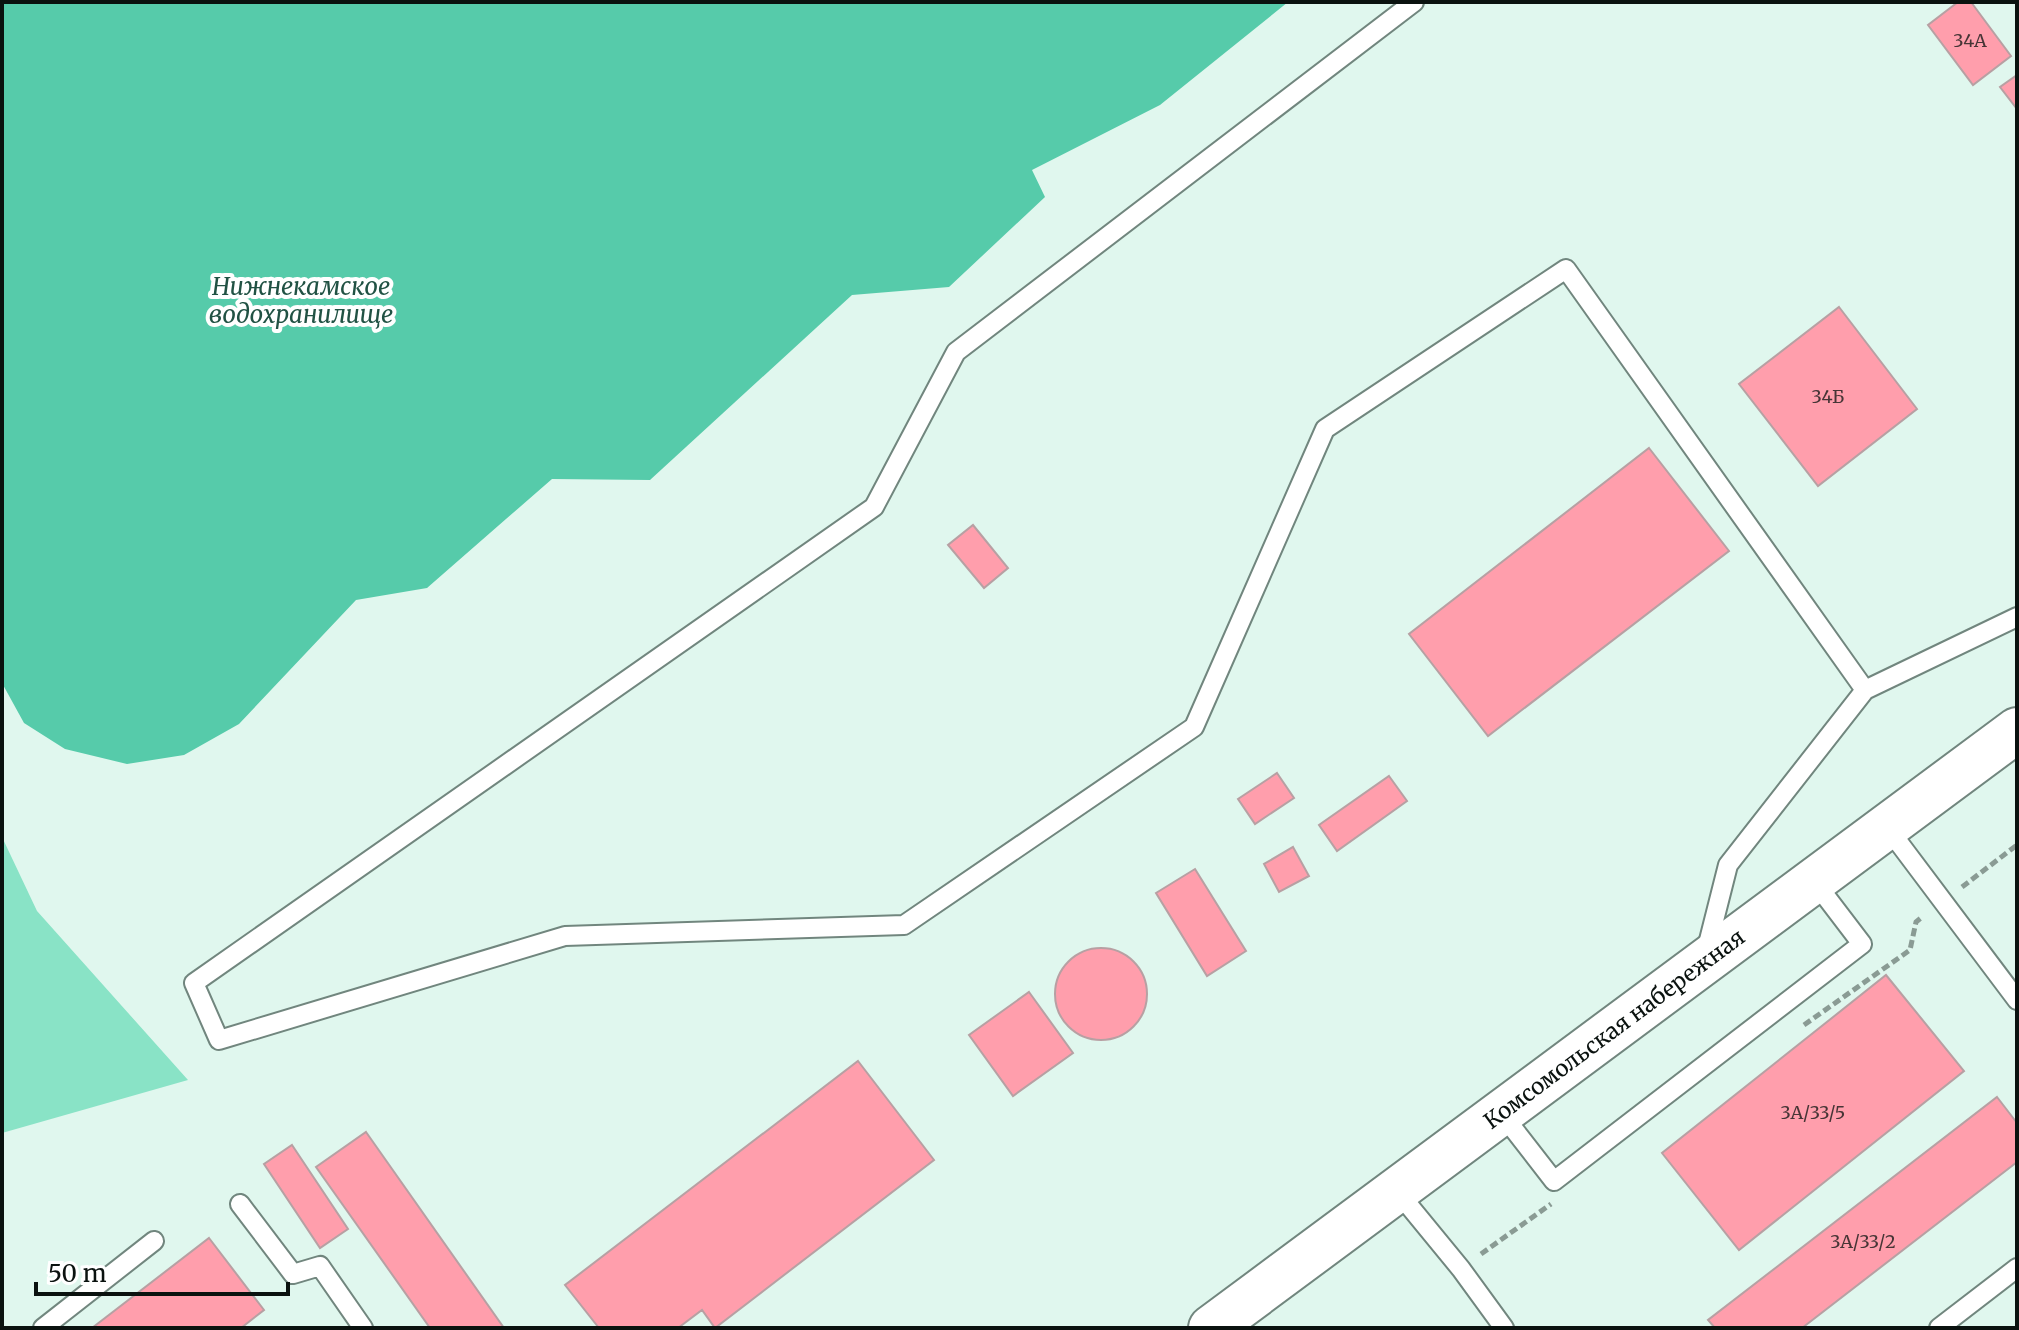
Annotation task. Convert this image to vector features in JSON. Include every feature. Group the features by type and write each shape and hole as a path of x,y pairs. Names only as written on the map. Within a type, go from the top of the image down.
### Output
{"street":[{"name":"Комсомольская набережная","path":"1211,1328 2017,730"}],"lane":[{"path":"1414,2 956,352 874,507 194,983 219,1040 565,936 904,925 1194,727 1325,429 1566,269 1865,690"},
{"path":"1703,963 1728,865 1865,690 2017,617"},
{"path":"1887,827 2017,1000"},
{"path":"1502,1114 1554,1181 1862,944 1814,881"},
{"path":"1397,1191 1461,1269 1504,1328"},
{"path":"240,1204 293,1274 320,1266 363,1328"},
{"path":"43,1328 154,1241"},
{"path":"1939,1328 2017,1268"}],"shaded area":[{"path":"2,837 37,911 188,1080 2,1133"}],"water":[{"name":"Нижнекамское водохранилище","path":"2,2 1288,2 1160,105 1032,170 1045,197 949,287 852,295 650,480 552,479 427,588 356,600 239,724 184,755 127,764 65,749 24,723 2,683"}],"building":[{"path":"1958,2 1971,2 2011,56 1973,85 1928,25"},
{"path":"2017,75 2017,109 2000,87"},
{"path":"1839,307 1917,409 1818,486 1739,384"},
{"path":"1649,448 1729,551 1488,736 1409,634"},
{"path":"973,525 1008,568 984,588 948,545"},
{"path":"1277,773 1294,798 1255,824 1238,799"},
{"path":"1389,776 1407,801 1337,851 1319,825"},
{"path":"1293,847 1309,876 1279,892 1264,864"},
{"path":"1195,869 1246,951 1207,976 1156,893"},
{"path":"1101,948 1127,956 1139,968 1147,994 1139,1020 1127,1032 1101,1040 1075,1032 1063,1020 1055,994 1063,968 1075,956"},
{"path":"1886,975 1964,1071 1739,1250 1662,1153"},
{"path":"1029,992 1073,1053 1013,1096 969,1035"},
{"path":"858,1061 934,1160 715,1328 702,1310 678,1328 599,1328 565,1285"},
{"path":"1997,1097 2017,1123 2017,1162 1802,1328 1715,1328 1708,1320"},
{"path":"366,1132 504,1328 430,1328 316,1167"},
{"path":"292,1145 348,1229 320,1248 264,1164"},
{"path":"209,1238 264,1310 241,1328 92,1328"}]}
